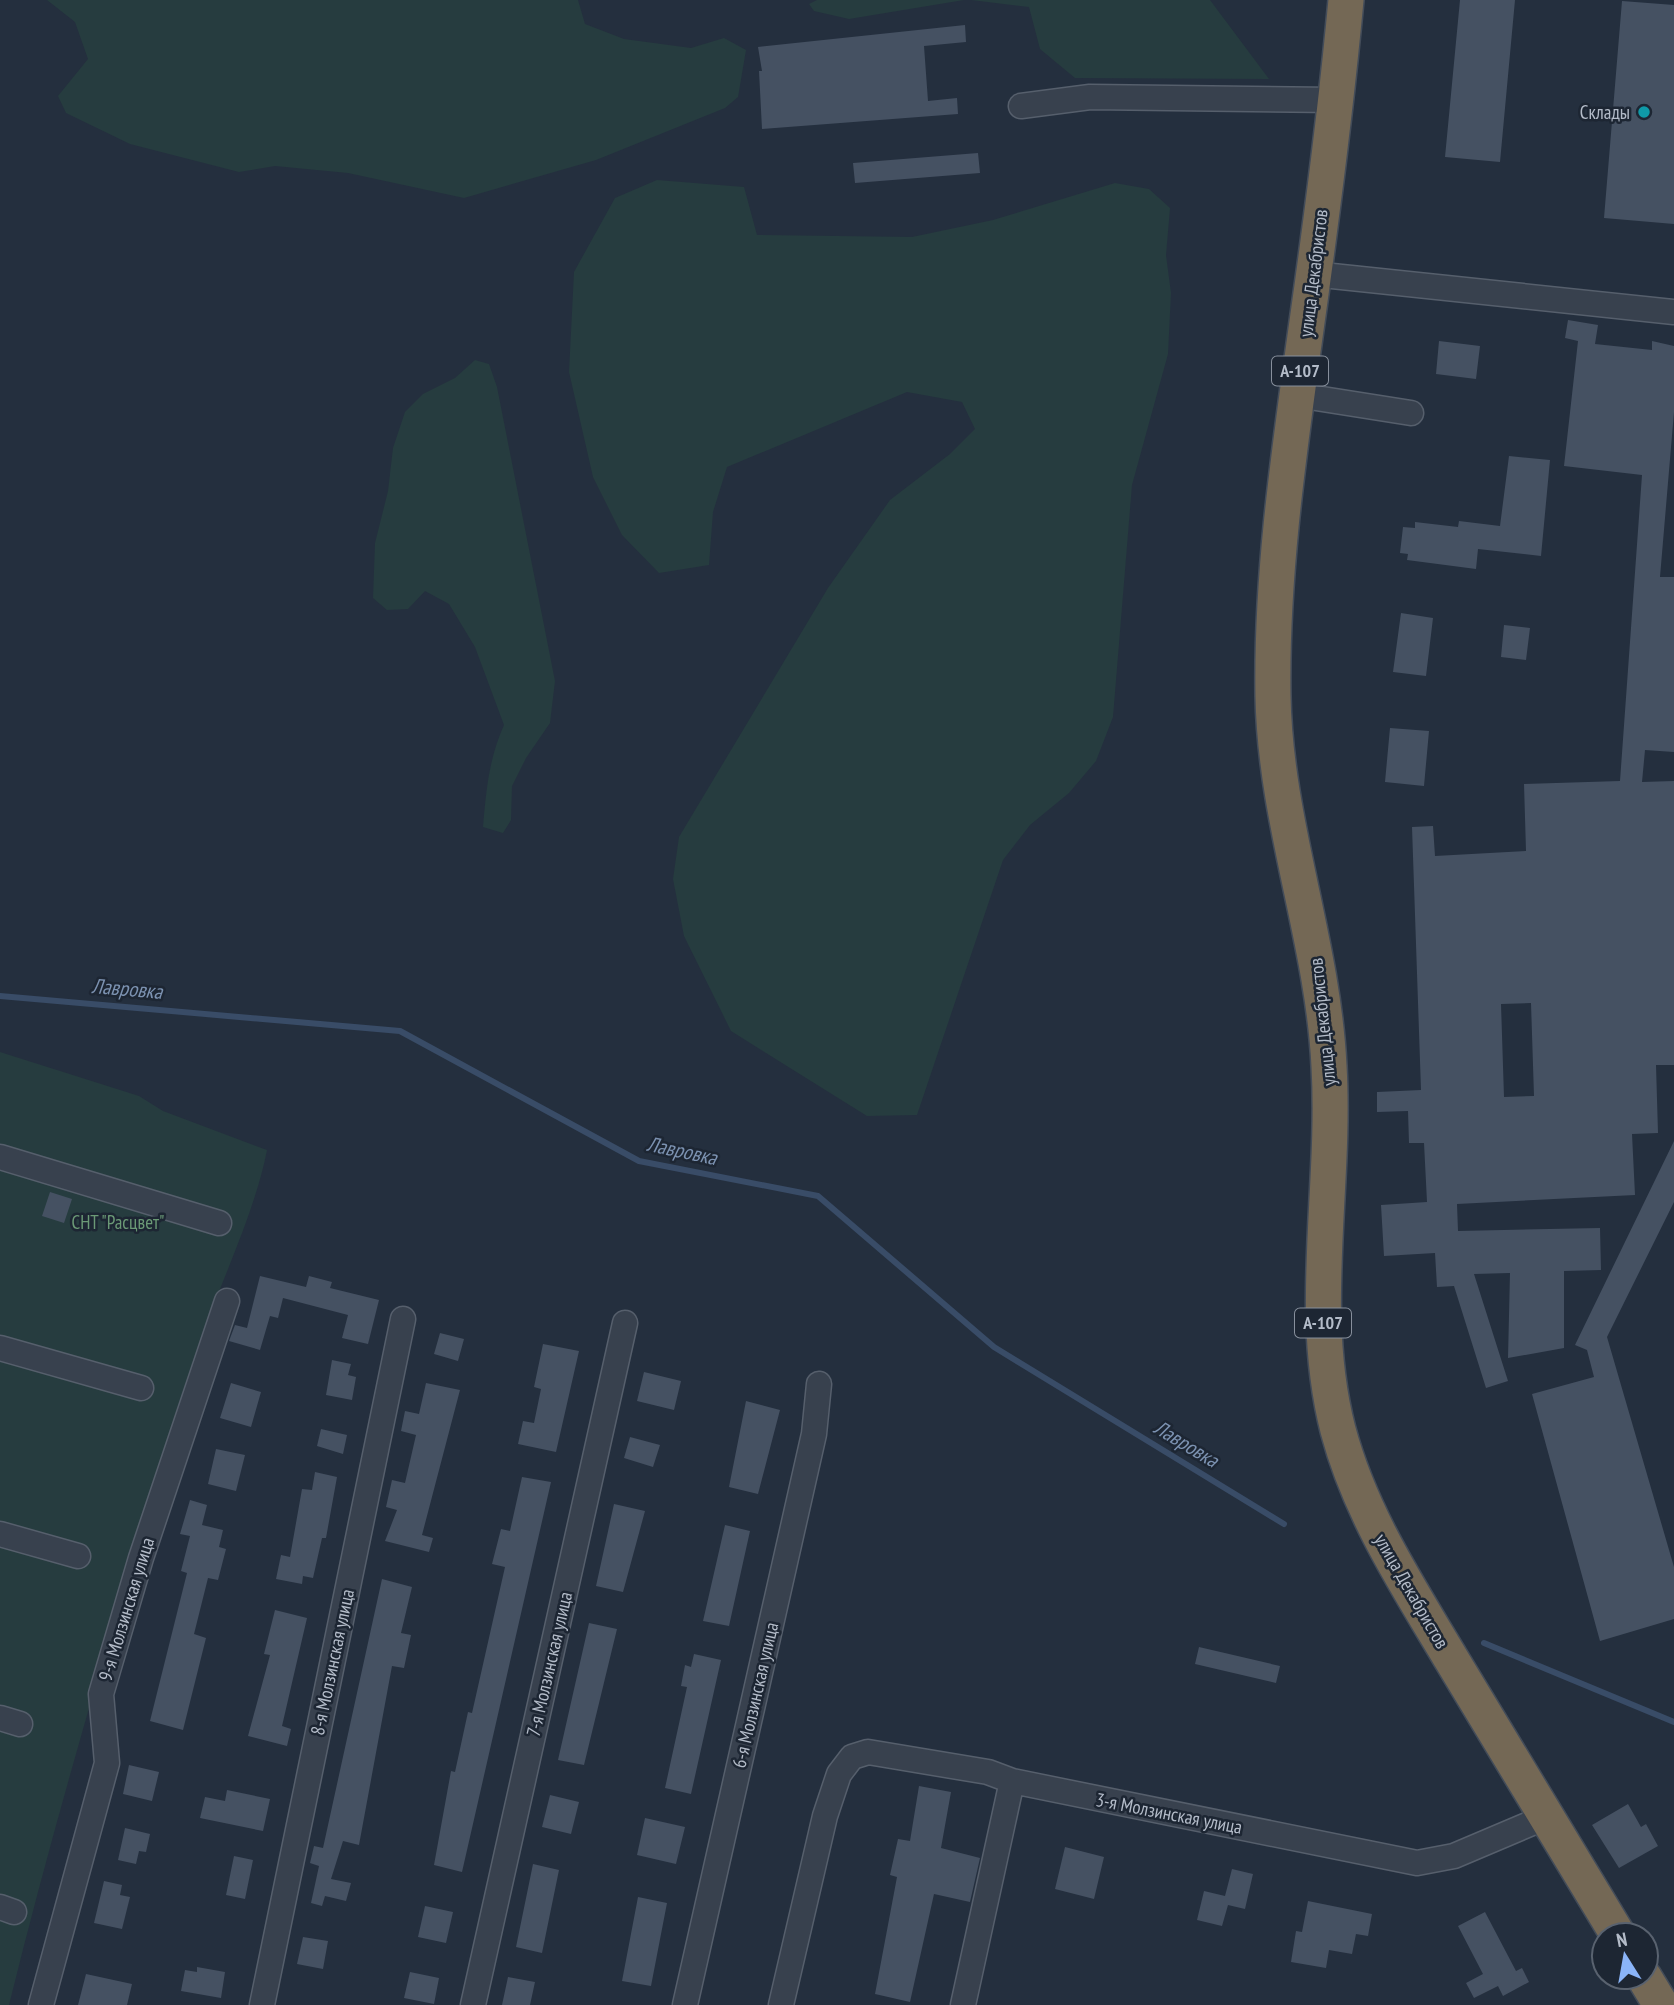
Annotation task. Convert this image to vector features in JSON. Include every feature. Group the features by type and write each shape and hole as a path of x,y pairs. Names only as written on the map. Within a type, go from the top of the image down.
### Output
{"highway":[{"name":"улица Декабристов","path":"1346,0 1313,274 1284,482 1273,694 1275,750 1322,991 1329,1065 1331,1133 1322,1312 1326,1366 1338,1430 1373,1522 1609,1921"}],"street":[{"path":"1021,107 1090,97 1335,100"},
{"path":"1313,274 1674,312"},
{"path":"1297,395 1411,413"},
{"path":"0,1157 219,1223"},
{"name":"9-я Молзинская улица","path":"41,2005 107,1763 101,1693 141,1558 227,1301"},
{"name":"8-я Молзинская улица","path":"262,2005 403,1319"},
{"name":"7-я Молзинская улица","path":"473,2005 625,1323"},
{"path":"0,1348 141,1388"},
{"name":"6-я Молзинская улица","path":"685,2005 814,1434 819,1384"},
{"path":"0,1534 78,1556"},
{"path":"781,2005 825,1816 839,1774 852,1757 868,1752 988,1772 1012,1781 963,2005"},
{"name":"3-я Молзинская улица","path":"1012,1781 1418,1863 1454,1856 1546,1817"}],"green space":[{"path":"47,0 578,0 585,24 624,39 691,48 724,38 746,50 738,97 725,108 596,160 464,198 348,173 275,166 239,172 130,144 66,113 58,96 88,59 75,22"},
{"path":"817,0 964,0 849,19 814,11 809,4"},
{"path":"971,0 1210,0 1269,79 1075,78 1040,49 1029,7"},
{"path":"657,180 744,187 757,235 912,237 993,220 1115,183 1149,189 1170,208 1166,255 1171,293 1168,354 1132,485 1113,717 1096,761 1069,793 1030,825 1003,860 917,1115 867,1116 731,1031 684,936 673,879 679,837 828,588 890,500 950,454 975,429 962,402 907,392 727,467 713,512 709,565 659,573 622,535 593,477 569,372 574,272 615,198"},
{"path":"475,360 489,364 497,387 555,681 550,723 526,758 512,786 511,820 503,833 483,827 492,762 504,725 475,647 449,604 425,591 408,609 387,610 373,598 375,543 388,491 393,448 405,412 423,394 455,378"},
{"name":"СНТ \"Расцвет\"","path":"0,1052 139,1096 163,1111 267,1150 252,1205 200,1343 143,1528 73,1765 9,2005 0,2005"}],"building":[{"path":"1460,0 1515,0 1500,162 1445,157"},
{"name":"Склады","path":"1622,1 1674,5 1674,224 1604,218"},
{"path":"965,25 966,42 924,46 928,101 957,98 958,114 762,129 759,71 762,71 758,47"},
{"path":"978,153 980,173 855,183 853,163"},
{"path":"1568,320 1598,325 1595,344 1652,350 1652,341 1674,346 1674,412 1660,577 1674,577 1674,752 1645,750 1642,782 1674,781 1674,1065 1656,1065 1658,1133 1632,1134 1635,1195 1457,1204 1458,1231 1600,1228 1601,1270 1564,1271 1564,1348 1508,1358 1510,1273 1474,1274 1508,1381 1486,1388 1454,1286 1437,1287 1435,1253 1384,1256 1381,1205 1427,1202 1424,1143 1409,1143 1408,1111 1377,1112 1377,1092 1421,1090 1412,827 1433,826 1435,856 1526,851 1524,784 1620,781 1642,475 1564,466 1578,341 1565,338","holes":["1531,1003 1534,1096 1504,1097 1501,1004"]},
{"path":"1439,341 1480,346 1476,379 1436,374"},
{"path":"1509,456 1550,460 1541,556 1478,549 1476,569 1407,560 1408,554 1400,553 1403,527 1415,528 1415,522 1458,527 1459,521 1500,526"},
{"path":"1401,613 1433,618 1426,676 1393,672"},
{"path":"1504,625 1530,628 1526,660 1501,657"},
{"path":"1390,728 1429,731 1424,786 1385,782"},
{"path":"1674,1141 1674,1202 1607,1337 1674,1567 1674,1619 1600,1641 1532,1394 1594,1377 1587,1350 1575,1345"},
{"path":"50,1192 72,1199 64,1223 42,1216"},
{"path":"260,1276 306,1287 309,1276 332,1282 330,1288 379,1300 368,1344 342,1338 348,1315 283,1298 278,1318 270,1316 260,1350 229,1341 235,1325 247,1328"},
{"path":"440,1333 464,1339 458,1361 434,1354"},
{"path":"543,1344 579,1351 556,1452 518,1444 523,1421 534,1423 541,1389 534,1387"},
{"path":"332,1360 351,1364 348,1375 356,1377 352,1400 326,1395"},
{"path":"644,1372 681,1381 674,1410 637,1401"},
{"path":"231,1383 261,1392 251,1427 220,1418"},
{"path":"426,1383 460,1390 422,1535 433,1538 429,1552 385,1541 397,1510 386,1507 392,1480 405,1483 416,1435 401,1431 405,1411 419,1414"},
{"path":"746,1401 780,1410 758,1494 729,1487"},
{"path":"321,1429 347,1435 343,1454 317,1446"},
{"path":"630,1437 660,1445 653,1467 624,1458"},
{"path":"216,1449 245,1455 236,1491 208,1484"},
{"path":"315,1472 337,1477 326,1538 322,1538 313,1578 303,1576 302,1584 276,1579 281,1555 290,1557 302,1489 312,1490"},
{"path":"522,1477 551,1482 462,1872 434,1865 451,1771 455,1772 468,1712 472,1713 505,1567 492,1564 501,1529 510,1531"},
{"path":"190,1500 207,1505 202,1525 223,1530 219,1547 226,1549 218,1580 208,1578 194,1634 206,1638 183,1730 150,1721 187,1573 181,1571 190,1536 180,1534"},
{"path":"614,1504 645,1511 623,1592 596,1586"},
{"path":"725,1525 750,1531 729,1626 703,1621"},
{"path":"382,1579 412,1587 401,1633 411,1635 404,1668 392,1666 359,1845 343,1841 331,1879 351,1883 346,1901 325,1896 322,1906 311,1903 319,1866 310,1863 314,1846 323,1848"},
{"path":"275,1610 307,1618 282,1726 291,1729 287,1746 248,1736 270,1655 264,1654"},
{"path":"589,1623 617,1629 584,1765 558,1760"},
{"path":"1199,1647 1280,1666 1276,1683 1195,1664"},
{"path":"694,1654 721,1660 691,1794 665,1788 687,1687 681,1686 685,1665 691,1667"},
{"path":"129,1765 159,1772 152,1801 123,1794"},
{"path":"919,1786 951,1792 941,1848 980,1858 970,1902 934,1894 910,2002 875,1994 897,1877 890,1875 898,1839 910,1841"},
{"path":"227,1790 270,1799 263,1831 200,1818 205,1797 225,1801"},
{"path":"550,1795 579,1802 571,1834 542,1827"},
{"path":"1628,1804 1641,1827 1646,1824 1658,1846 1619,1868 1592,1825"},
{"path":"645,1818 685,1827 676,1864 637,1855"},
{"path":"125,1828 150,1834 146,1852 139,1851 136,1864 118,1860"},
{"path":"1065,1847 1104,1857 1094,1899 1055,1889"},
{"path":"234,1856 253,1860 245,1899 226,1895"},
{"path":"533,1864 559,1870 542,1953 516,1947"},
{"path":"1232,1869 1253,1874 1245,1909 1228,1905 1222,1926 1197,1920 1204,1891 1225,1896"},
{"path":"104,1881 122,1885 120,1895 130,1897 122,1929 94,1923"},
{"path":"638,1897 667,1903 651,1986 622,1981"},
{"path":"1308,1901 1372,1914 1368,1936 1356,1934 1352,1954 1329,1950 1326,1968 1291,1962 1296,1931 1302,1932"},
{"path":"425,1906 453,1912 446,1943 418,1937"},
{"path":"1485,1912 1516,1971 1522,1968 1529,1982 1503,1996 1498,1986 1474,1998 1466,1983 1483,1974 1458,1926"},
{"path":"303,1937 328,1941 323,1969 297,1964"},
{"path":"197,1967 225,1972 221,1998 181,1991 185,1970 197,1972"},
{"path":"410,1972 439,1978 434,2004 404,1998"},
{"path":"86,1974 132,1984 127,2005 78,2005"},
{"path":"508,1977 535,1982 530,2005 502,2005"}],"waterway":[{"name":"Лавровка","path":"0,996 400,1031 639,1161 818,1196 994,1347 1284,1524"},
{"name":"Лавровка","path":"1484,1643 1674,1722"}],"place":[{"name":"Склады","path":"1644,112"}]}
